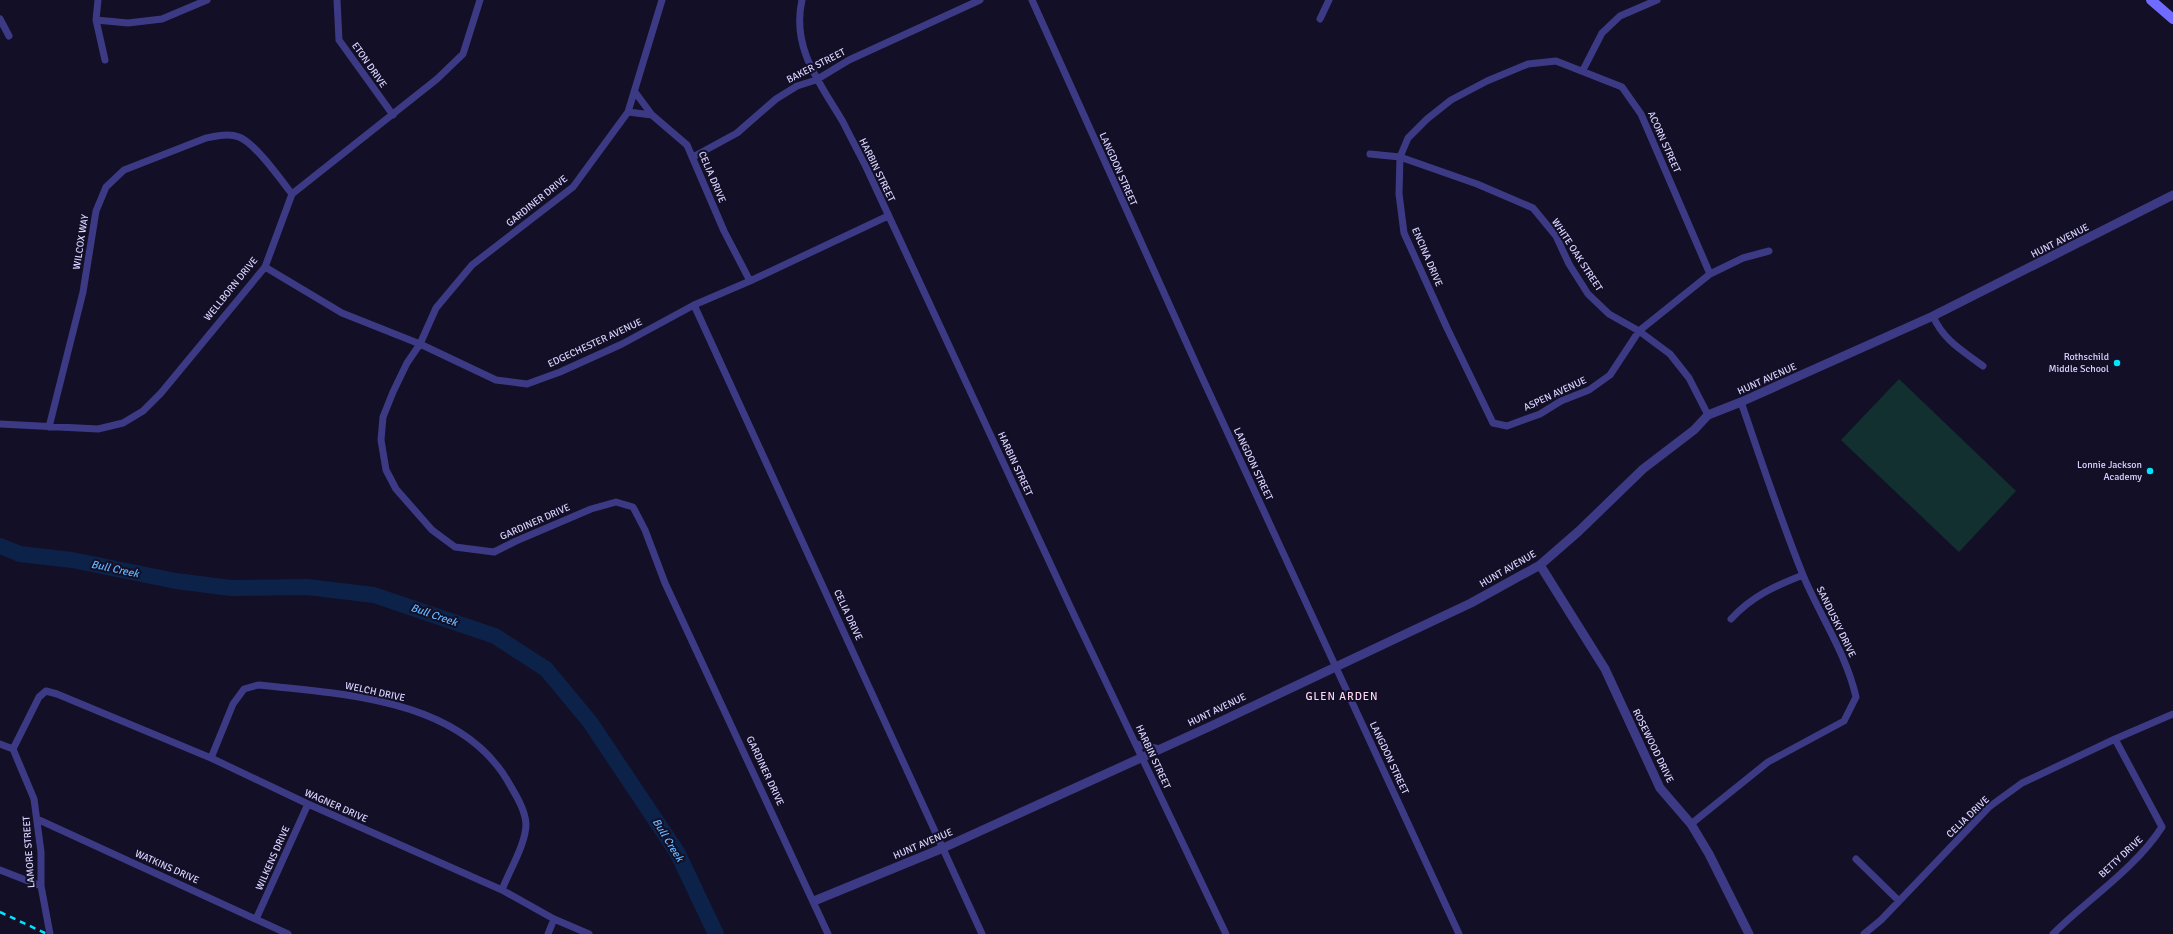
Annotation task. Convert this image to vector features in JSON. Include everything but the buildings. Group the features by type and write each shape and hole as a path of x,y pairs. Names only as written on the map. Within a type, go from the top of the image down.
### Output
{"main road":[{"path":"2151,0 2173,19"}],"street":[{"path":"98,0 96,20 105,60"},
{"path":"96,20 128,23 162,19 207,0"},
{"name":"ETON DRIVE","path":"337,0 339,40 393,115"},
{"path":"292,194 437,79 463,54 480,0"},
{"name":"GARDINER DRIVE","path":"662,0 628,112 572,187 472,265 436,308 420,344 407,363 383,417 381,440 386,470 396,489 432,530 454,547 477,551 494,552 590,509 616,502 633,507 645,530 664,583 814,901 828,934"},
{"name":"HARBIN STREET","path":"802,0 798,17 805,52 816,80 842,122 867,169 1226,934"},
{"name":"BAKER STREET","path":"693,157 737,133 776,99 797,86 816,80 849,60 980,0"},
{"name":"LANGDON STREET","path":"1032,0 1042,27 1065,72 1086,123 1191,354 1459,934"},
{"path":"1320,18 1329,0"},
{"path":"1582,70 1602,33 1620,16 1657,0"},
{"path":"0,19 9,36"},
{"name":"ACORN STREET","path":"1400,157 1408,138 1426,119 1451,100 1488,81 1528,64 1556,61 1582,70 1622,87 1641,114 1710,274"},
{"name":"CELIA DRIVE","path":"635,92 652,115 688,145 724,231 750,281"},
{"path":"628,112 652,115"},
{"name":"WILCOX WAY","path":"49,426 83,292 96,211 106,187 124,170 206,138 220,135 240,137 266,160 292,194"},
{"name":"WHITE OAK STREET","path":"1370,154 1400,157 1477,184 1533,208 1556,236 1569,264 1588,294 1609,314 1639,331 1670,354 1689,378 1708,415"},
{"name":"ENCINA DRIVE","path":"1400,157 1399,194 1404,233 1462,358"},
{"name":"WELLBORN DRIVE","path":"0,424 98,429 123,423 143,411 161,393 265,267 292,194"},
{"name":"HUNT AVENUE","path":"814,901 943,848 1336,667 1471,602 1540,565 1579,531 1643,469 1694,430 1708,415 1741,402 1933,316 2173,195"},
{"name":"EDGECHESTER AVENUE","path":"265,267 342,313 420,344 496,380 527,384 560,372 622,344 694,304 750,281 888,216"},
{"name":"ASPEN AVENUE","path":"1462,358 1493,423 1507,426 1540,414 1561,401 1589,390 1610,375 1639,331 1710,274 1743,258 1768,251"},
{"name":"CELIA DRIVE","path":"694,304 982,934"},
{"path":"1933,316 1938,330 1956,346 1983,366"},
{"name":"SANDUSKY DRIVE","path":"1691,824 1768,762 1844,721 1856,697 1853,682 1837,642 1820,613 1803,575 1741,402"},
{"name":"ROSEWOOD DRIVE","path":"1540,565 1605,669 1660,788 1691,824 1709,854 1749,934"},
{"path":"1731,619 1744,605 1766,590 1803,575"},
{"name":"WELCH DRIVE","path":"211,758 233,704 244,689 258,685 361,698 399,706 434,719 475,741 487,752 502,770 521,804 526,826 512,870 502,890"},
{"name":"WAGNER DRIVE","path":"13,749 39,698 46,691 211,758 308,804 502,890 554,919 589,934"},
{"name":"CELIA DRIVE","path":"1864,934 1881,920 1989,808 2022,783 2115,739 2173,714"},
{"name":"BETTY DRIVE","path":"2053,934 2079,908 2131,864 2151,844 2162,827 2115,739"},
{"path":"0,744 13,749"},
{"path":"1136,744 1160,749"},
{"name":"LAMORE STREET","path":"13,749 34,799 41,852 40,886 50,934"},
{"name":"WILKENS DRIVE","path":"256,919 308,804"},
{"name":"WATKINS DRIVE","path":"37,819 288,934"},
{"path":"1856,859 1899,901"},
{"path":"0,870 40,886"},
{"path":"548,934 554,919"}],"green space":[{"path":"1899,379 2016,491 1959,552 1841,440"}],"waterway":[{"name":"Bull Creek","path":"0,546 20,554 72,560 176,581 231,588 307,587 374,595 495,636 546,669 590,722 677,852 716,934"}],"railway":[{"path":"0,912 47,934"}],"place":[{"name":"Rothschild Middle School","path":"2117,363"},
{"name":"Lonnie Jackson Academy","path":"2150,471"}],"district":[{"name":"GLEN ARDEN","path":"1342,696"}]}
